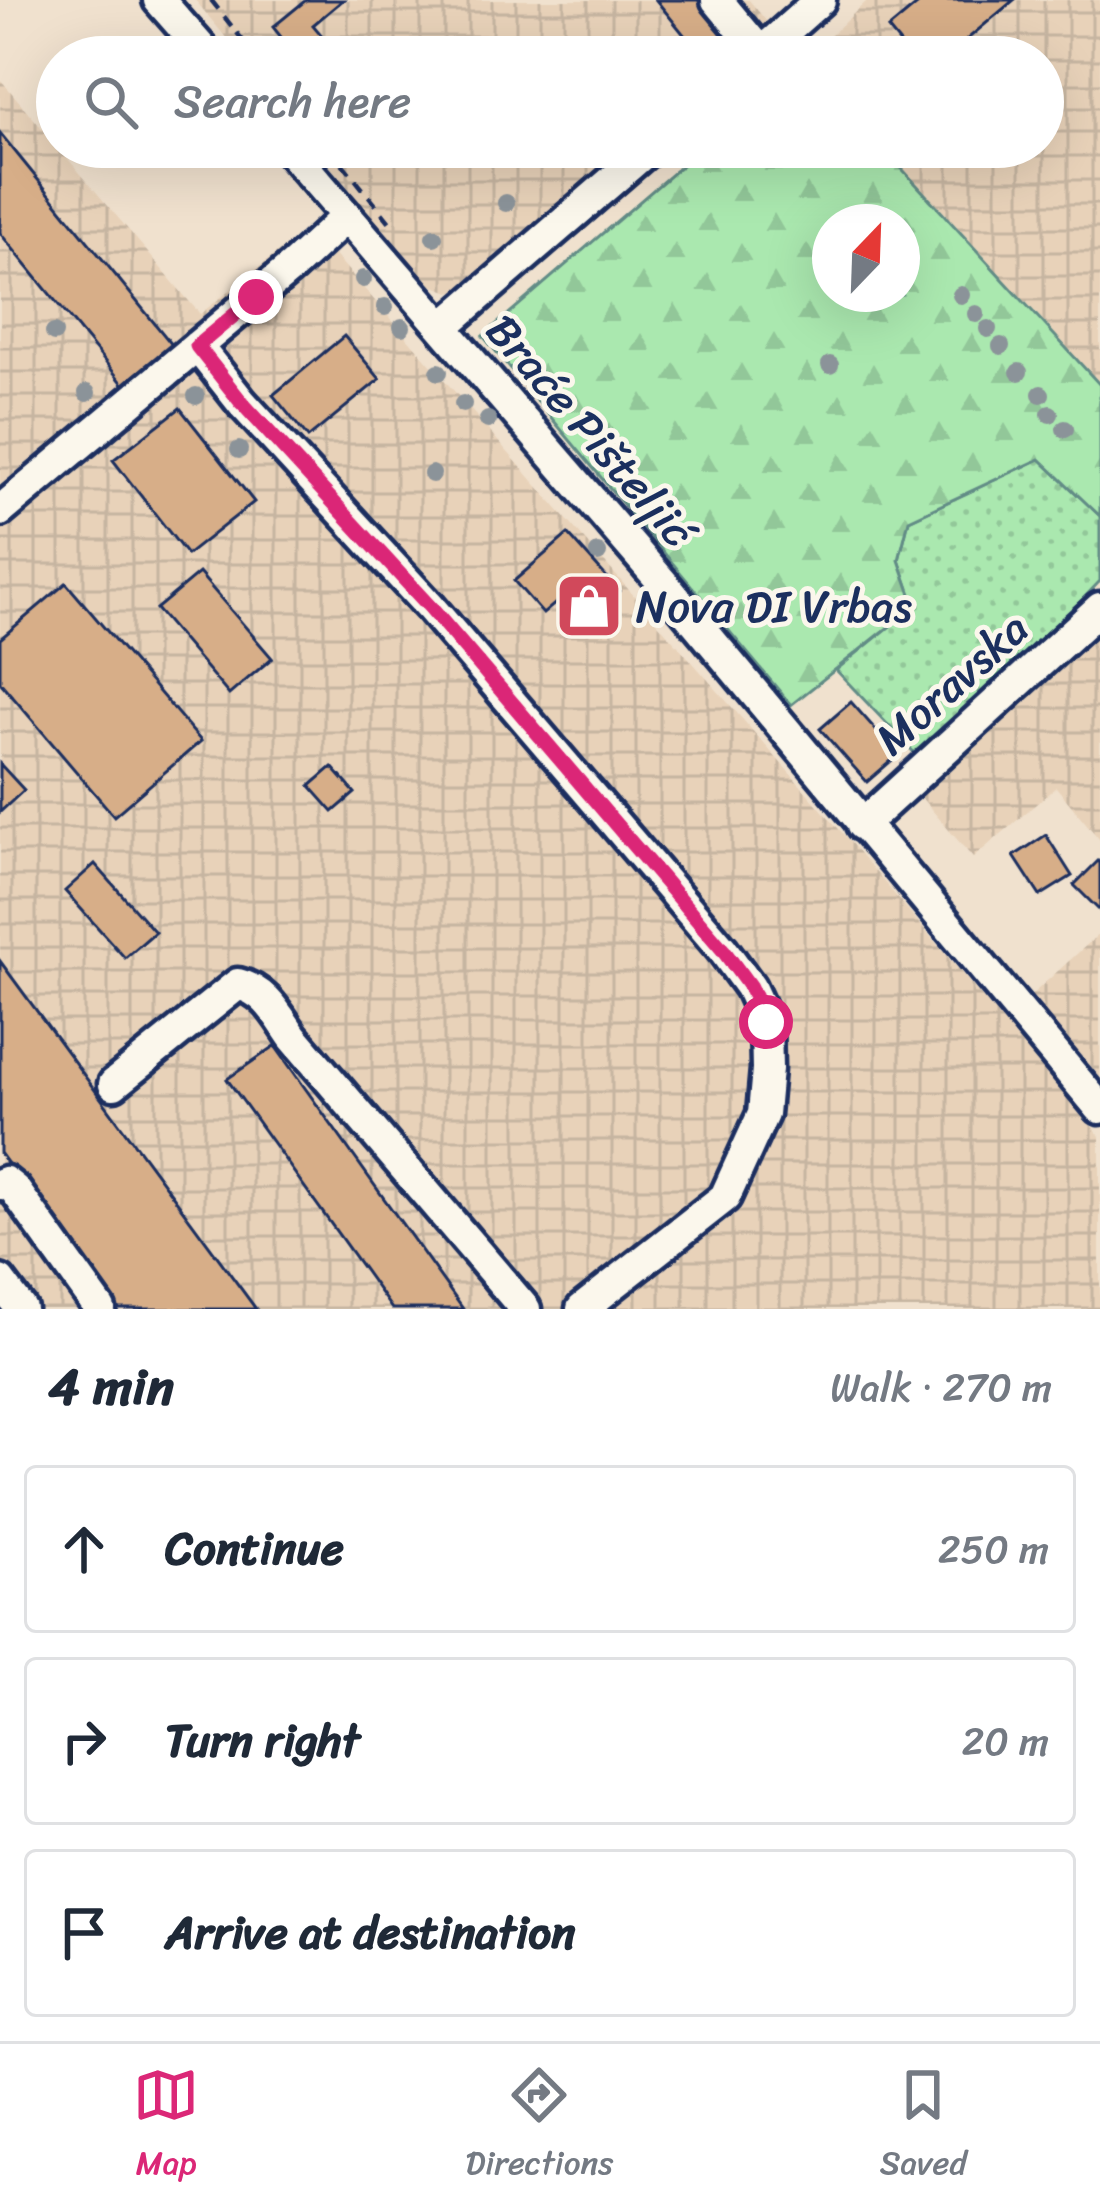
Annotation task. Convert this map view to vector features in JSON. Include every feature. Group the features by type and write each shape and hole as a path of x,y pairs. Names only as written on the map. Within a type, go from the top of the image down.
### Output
{"street":[{"path":"159,0 191,36"},
{"path":"717,0 744,36"},
{"path":"779,36 820,0"},
{"name":"Braće Pišteljić","path":"305,168 663,583 1100,1108"},
{"path":"443,327 628,168"},
{"path":"0,511 347,216"},
{"path":"197,346 242,403 430,607 723,950 750,987 766,1022 763,1114 725,1197 582,1309"},
{"name":"Moravska","path":"862,825 1100,608"},
{"path":"114,1084 238,984 254,988 525,1309"},
{"path":"2,1181 15,1190 100,1309"},
{"path":"0,1281 21,1309"}],"path":[{"path":"211,0 239,36"},
{"path":"346,168 399,232"}],"shaded area":[{"path":"195,0 749,0 772,28 763,36 225,36"},
{"path":"868,0 1100,0 1100,385 901,168 1064,168 1064,36 830,36"},
{"path":"0,79 36,121 36,168 76,168 200,314 310,227 845,836 1100,1136 1100,1309 0,1309"},
{"path":"331,168 611,168 467,288 450,292 432,285"},
{"path":"1100,621 1100,840 1056,787 973,858 919,795"},
{"path":"1100,933 1100,1087 1027,999"}],"green space":[{"path":"679,168 901,168 1100,385 1100,516 1040,459 909,520 899,560 915,606 791,705 483,336"},
{"path":"1040,459 1100,516 1100,581 925,764 836,670 915,606 899,560 909,520"}],"building":[{"path":"306,0 343,0 313,25 322,36 280,36 273,27"},
{"path":"656,0 700,0 730,36 685,36"},
{"path":"923,0 1014,0 971,36 894,36 888,29"},
{"path":"0,133 173,346 124,385 0,233"},
{"path":"344,336 380,379 308,438 273,395"},
{"path":"180,408 254,502 187,555 113,460"},
{"path":"568,534 619,591 580,626 558,601 543,614 514,581"},
{"path":"199,573 272,658 229,695 156,609"},
{"path":"66,583 201,741 114,816 0,682 0,639"},
{"path":"851,702 898,755 867,782 820,729"},
{"path":"0,764 24,790 0,812"},
{"path":"332,767 355,793 333,812 310,786"},
{"path":"1046,835 1072,876 1040,896 1014,856"},
{"path":"1100,863 1100,911 1074,885"},
{"path":"95,864 155,932 125,958 65,891"},
{"path":"0,961 256,1309 114,1309 0,1153"},
{"path":"275,1046 463,1309 392,1309 227,1079"}],"place":[{"name":"Nova DI Vrbas","path":"589,606"}],"route":[{"path":"256,297 197,346 242,403 430,607 723,950 750,987 766,1022"}]}
